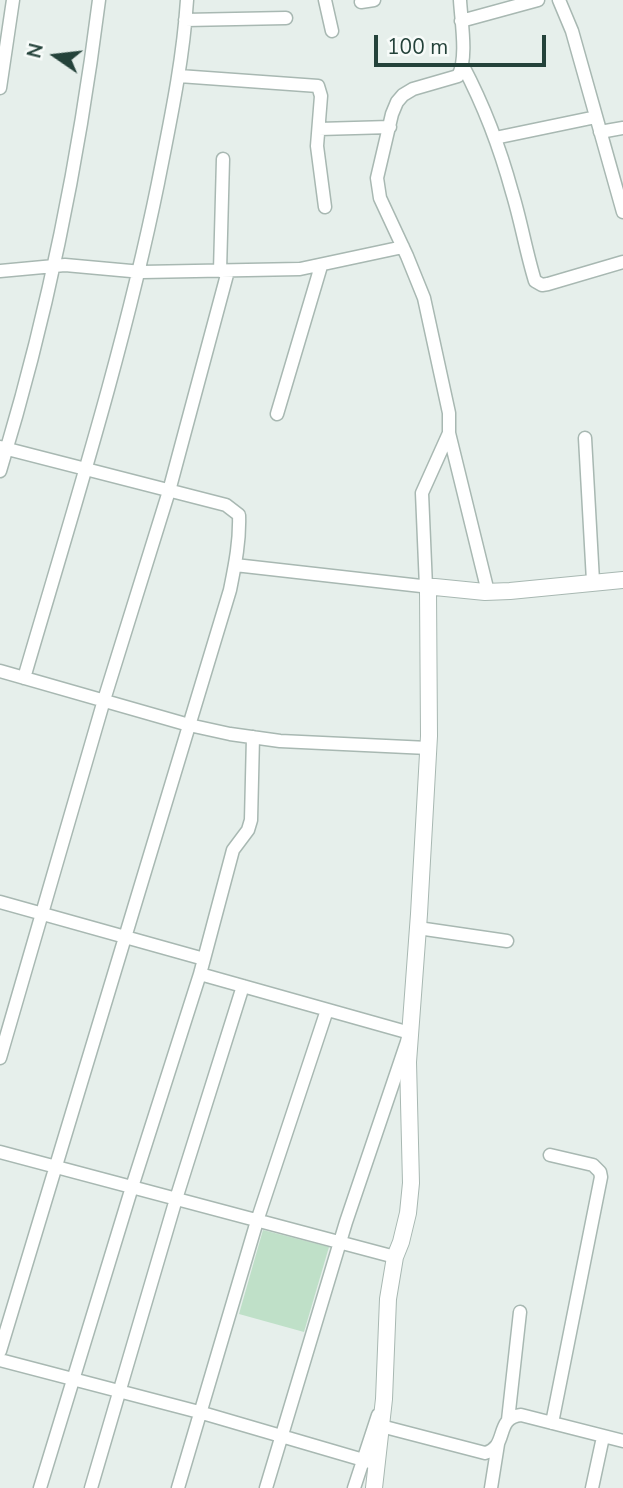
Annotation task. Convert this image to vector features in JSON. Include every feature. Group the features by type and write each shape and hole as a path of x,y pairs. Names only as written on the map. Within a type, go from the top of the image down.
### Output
{"street":[{"path":"0,88 13,0"},
{"path":"0,471 3,447 55,266 83,111 99,0"},
{"path":"24,678 140,271 179,76 187,0"},
{"path":"325,0 332,31"},
{"path":"460,0 463,66 495,138 513,193 535,281 538,284 548,284 623,262"},
{"path":"461,21 538,0"},
{"path":"559,0 572,31 623,212"},
{"path":"185,20 286,19"},
{"path":"463,66 458,76 413,89 402,95 392,114 377,187 424,298 449,413 449,433 488,592"},
{"path":"179,76 318,86 321,96 318,162 325,207"},
{"path":"495,138 596,117"},
{"path":"319,130 390,127"},
{"path":"600,132 623,128"},
{"path":"0,1058 104,700 169,491 224,271 223,159"},
{"path":"0,271 65,265 140,271 300,269 403,247"},
{"path":"277,414 321,266"},
{"path":"354,1488 369,1462 381,1426 388,1299 395,1257 408,1213 411,1183 408,1098 410,1032 428,748 428,587 422,493 449,433"},
{"path":"585,438 593,581"},
{"path":"0,1351 230,590 240,527 239,515 226,505 3,447"},
{"path":"235,565 488,592 623,580"},
{"path":"0,671 189,725 253,737 280,741 428,748"},
{"path":"40,1488 200,974 233,850 248,830 251,820 253,737"},
{"path":"0,902 204,959"},
{"path":"418,928 508,941"},
{"path":"200,974 410,1032"},
{"path":"92,1488 176,1199 243,986"},
{"path":"178,1488 257,1222 327,1010"},
{"path":"266,1488 339,1244 410,1032"},
{"path":"0,1152 395,1257"},
{"path":"550,1155 593,1165 601,1177 552,1423"},
{"path":"491,1488 498,1444 508,1420 520,1312"},
{"path":"0,1360 199,1412 369,1462"},
{"path":"374,1488 369,1462 384,1399"},
{"path":"508,1420 512,1416 522,1415 623,1441"},
{"path":"381,1426 485,1453 498,1444"},
{"path":"593,1488 603,1437"}],"green space":[{"path":"263,1230 329,1247 304,1332 239,1314"}]}
